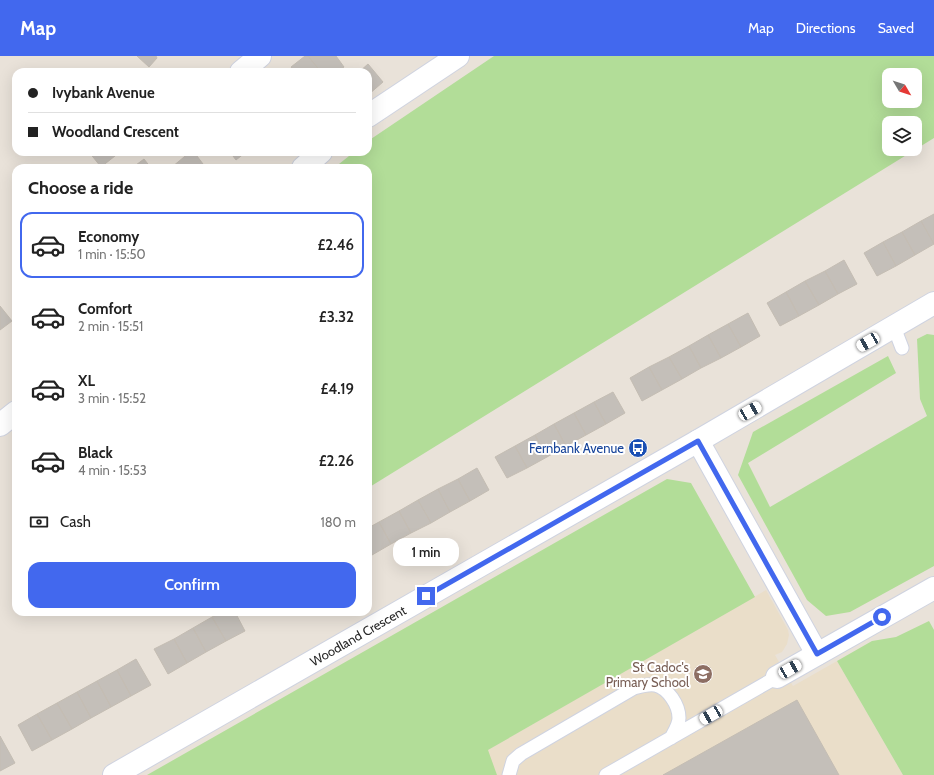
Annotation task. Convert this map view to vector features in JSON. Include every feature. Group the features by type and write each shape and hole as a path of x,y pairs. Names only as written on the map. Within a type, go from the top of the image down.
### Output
{"street":[{"path":"246,68 260,56"},
{"path":"372,113 458,56"},
{"path":"308,164 316,156"},
{"name":"Woodland Crescent","path":"114,775 698,441 934,303"},
{"path":"0,425 12,415"},
{"path":"698,441 817,654"},
{"path":"777,677 934,588"}],"lane":[{"path":"894,327 902,348"},
{"path":"606,775 777,677"},
{"path":"509,775 513,761 521,754 634,688 645,685 656,685 664,689 673,700 678,710 680,720 671,738"}],"shaded area":[{"name":"St Cadoc's Primary School","path":"766,590 788,630 789,635 787,644 782,652 775,655 793,686 837,661 903,775 444,775"}],"green space":[{"path":"494,56 934,56 934,138 922,145 922,116 882,116 882,156 905,156 372,486 372,164 339,164 349,156 372,156 372,138"},
{"path":"927,334 934,335 934,566 850,612 826,616 807,600 738,475 753,432 888,356 896,373 748,463 770,507 927,416 920,399 917,339"},
{"path":"667,479 691,483 755,597 488,750 497,775 147,775"},
{"path":"929,621 934,630 934,775 903,775 837,661 872,641 896,637"}],"building":[{"path":"137,56 156,56 157,58 149,67"},
{"path":"305,56 308,56 318,68 292,68 291,67"},
{"path":"308,56 336,56 344,67 343,68 318,68"},
{"path":"368,64 371,68 364,68"},
{"path":"372,69 383,82 372,92"},
{"path":"92,156 115,156 105,164 99,164"},
{"path":"185,156 197,156 203,164 176,164"},
{"path":"233,156 241,156 236,160"},
{"path":"144,159 148,164 137,164"},
{"path":"934,214 934,244 921,221"},
{"path":"921,221 934,244 915,255 902,232"},
{"path":"902,232 915,255 896,266 883,242"},
{"path":"883,242 896,266 877,276 864,253"},
{"path":"844,260 857,284 838,294 825,271"},
{"path":"825,271 838,294 819,305 805,281"},
{"path":"805,281 819,305 799,316 786,292"},
{"path":"786,292 799,316 780,326 767,303"},
{"path":"0,306 12,321 0,330"},
{"path":"748,313 760,336 741,347 728,324"},
{"path":"728,324 741,347 721,358 708,335"},
{"path":"708,335 721,358 701,368 689,346"},
{"path":"689,346 701,368 682,379 669,357"},
{"path":"669,357 682,379 662,390 649,367"},
{"path":"649,367 662,390 642,401 630,378"},
{"path":"613,392 625,413 606,424 594,402"},
{"path":"594,402 606,424 586,435 574,413"},
{"path":"574,413 586,435 566,446 554,424"},
{"path":"554,424 566,446 547,457 535,435"},
{"path":"535,435 547,457 527,468 515,446"},
{"path":"515,446 527,468 507,478 495,457"},
{"path":"477,468 489,490 470,501 458,479"},
{"path":"458,479 470,501 450,512 438,489"},
{"path":"438,489 450,512 431,523 418,500"},
{"path":"418,500 431,523 411,533 399,511"},
{"path":"399,511 411,533 391,544 379,522"},
{"path":"379,522 391,544 372,555 372,526"},
{"path":"237,616 245,631 226,641 212,617"},
{"path":"212,617 226,641 206,652 193,628"},
{"path":"193,628 206,652 187,663 174,639"},
{"path":"174,639 187,663 168,674 154,649"},
{"path":"136,659 151,685 131,696 117,670"},
{"path":"117,670 131,696 111,707 97,681"},
{"path":"97,681 111,707 91,718 77,692"},
{"path":"77,692 91,718 72,729 57,703"},
{"path":"797,700 839,775 663,775"},
{"path":"57,703 72,729 52,740 37,714"},
{"path":"37,714 52,740 32,751 18,725"},
{"path":"0,736 15,763 0,771"}],"place":[{"name":"Fernbank Avenue","path":"638,448"},
{"name":"St Cadoc's Primary School","path":"703,674"}],"route":[{"path":"426,596 698,441 817,654 882,617"}]}
